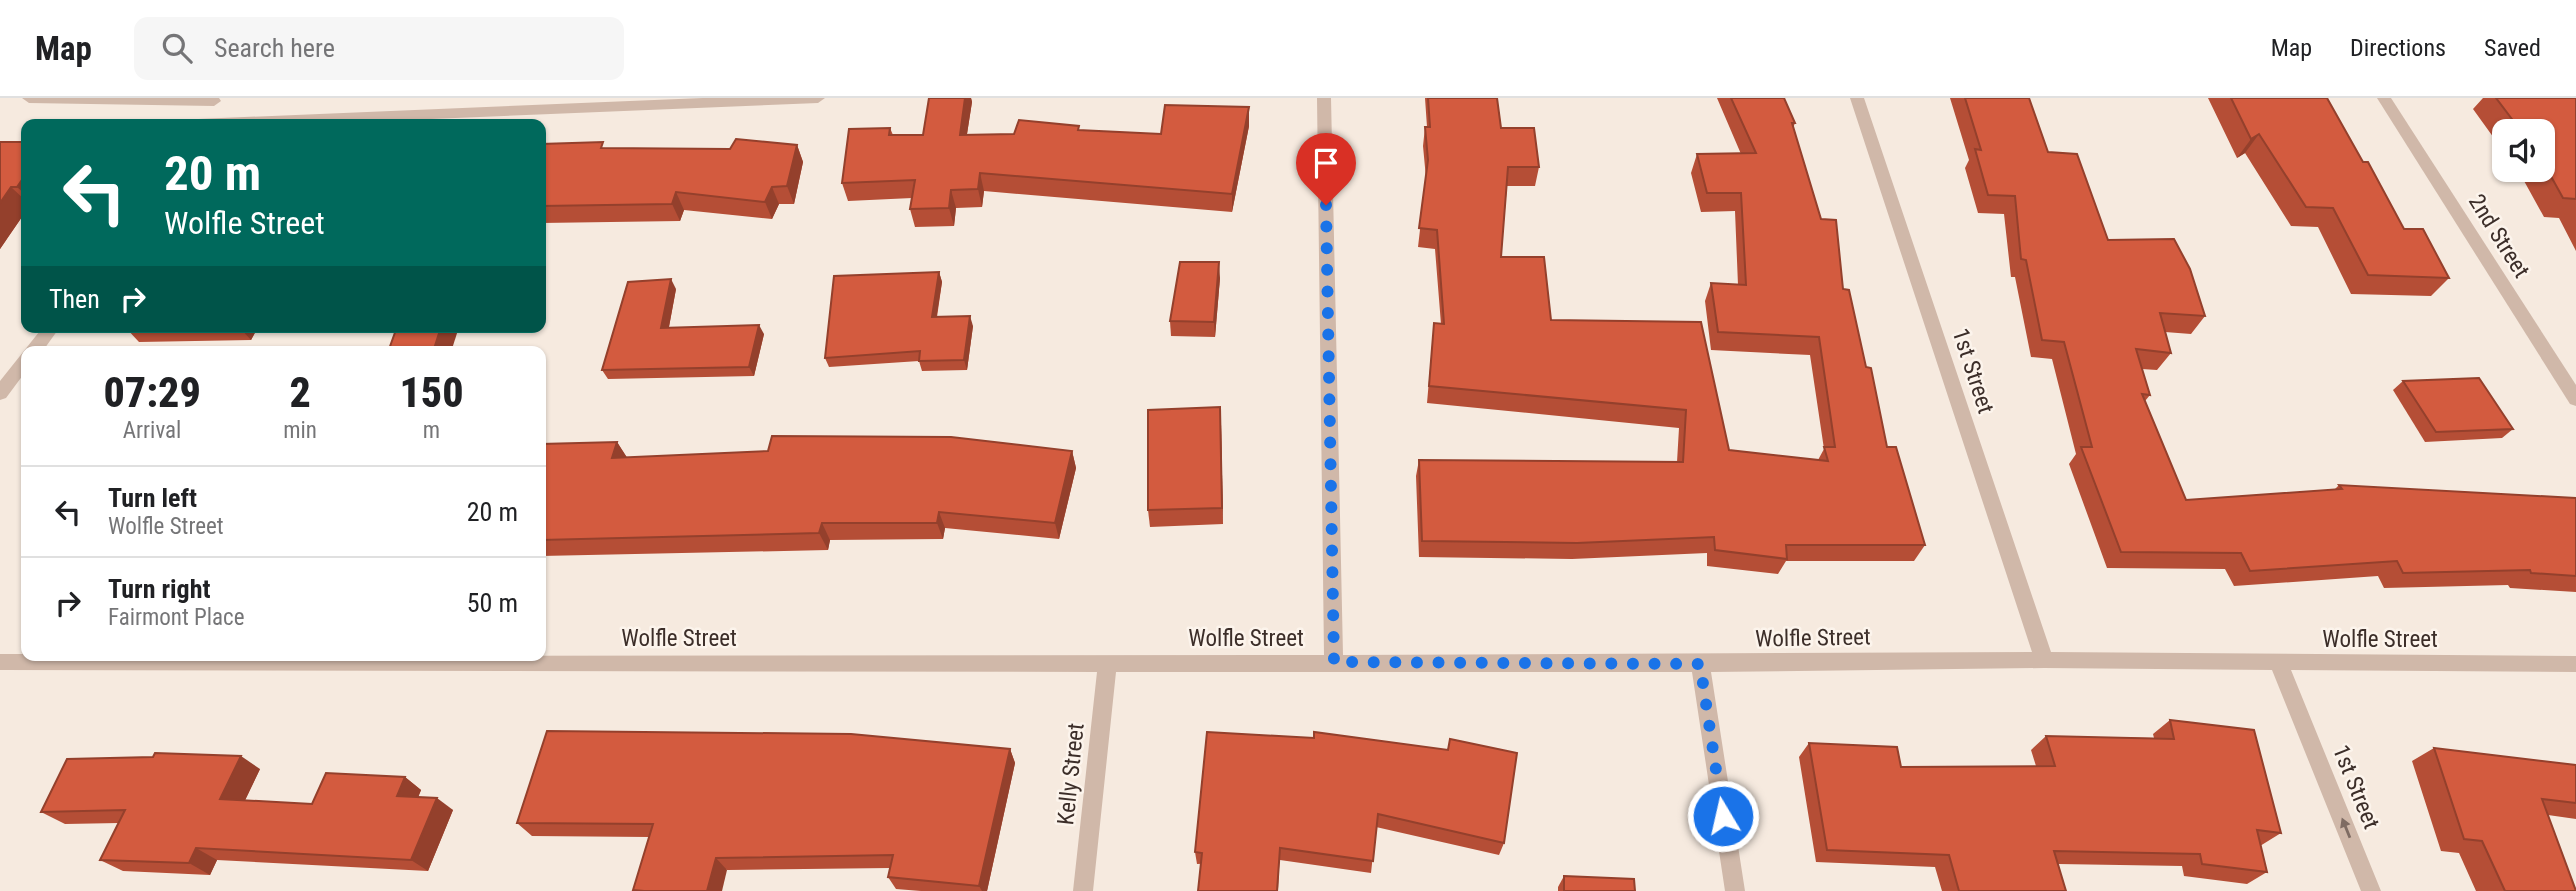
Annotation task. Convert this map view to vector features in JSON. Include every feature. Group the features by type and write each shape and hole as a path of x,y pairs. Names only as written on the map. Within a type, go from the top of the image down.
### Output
{"street":[{"path":"29,98 215,99"},
{"path":"317,119 818,98"},
{"path":"1324,98 1334,662"},
{"name":"1st Street","path":"1857,98 2044,660"},
{"name":"2nd Street","path":"2384,98 2576,399"},
{"path":"201,119 215,99"},
{"path":"0,393 21,366"},
{"name":"Wolfle Street","path":"0,662 1700,664 2044,660 2576,664"},
{"name":"Kelly Street","path":"1083,891 1108,662"},
{"name":"1st Street","path":"2279,663 2371,891"},
{"path":"1700,664 1735,891"}],"building":[{"path":"929,98 965,98 960,135 1014,134 1019,120 1079,126 1078,130 1161,134 1165,105 1249,107 1232,194 980,173 978,189 951,190 949,208 910,209 915,180 842,183 849,129 890,128 889,135 923,135"},
{"path":"1428,98 1497,98 1501,128 1534,128 1539,167 1508,167 1501,257 1544,257 1551,320 1701,322 1729,450 1828,461 1824,447 1835,447 1819,337 1718,332 1711,283 1746,285 1741,193 1707,193 1697,154 1756,153 1731,98 1784,98 1795,123 1792,123 1821,219 1836,220 1843,289 1849,290 1866,367 1871,368 1887,447 1896,447 1925,545 1786,545 1787,559 1715,550 1714,537 1577,543 1422,541 1419,460 1683,462 1686,410 1429,386 1434,323 1444,324 1437,230 1419,228 1428,160 1425,127 1430,127"},
{"path":"1965,98 2029,98 2048,152 2077,154 2108,240 2174,239 2190,269 2205,316 2160,313 2171,353 2136,349 2150,395 2142,394 2186,500 2342,489 2339,485 2576,498 2576,576 2531,573 2530,570 2403,573 2397,561 2250,571 2241,553 2121,552 2081,447 2092,447 2064,342 2042,340 2026,260 2021,259 2015,196 1988,195 1975,149 1981,150"},
{"path":"2231,98 2327,98 2363,162 2368,162 2404,229 2423,229 2449,278 2368,275 2333,208 2306,207 2259,134 2251,139"},
{"path":"2496,98 2576,98 2576,199 2563,198 2554,182 2555,119 2512,119"},
{"path":"736,139 797,145 787,186 772,187 765,202 676,192 672,204 546,206 546,144 603,142 601,148 730,149"},
{"path":"0,142 21,142 21,181 17,187 11,187 0,203"},
{"path":"1180,262 1219,262 1214,322 1170,321"},
{"path":"939,272 932,317 970,316 964,360 919,361 920,351 825,358 834,276"},
{"path":"671,279 661,328 759,325 749,367 602,370 628,282"},
{"path":"395,333 439,333 435,346 390,346"},
{"path":"2479,378 2513,429 2436,432 2403,381"},
{"path":"1220,407 1222,508 1148,510 1148,410"},
{"path":"772,436 951,437 1072,451 1055,523 939,512 937,523 822,523 819,533 546,540 546,444 617,442 612,458 768,451"},
{"path":"2170,720 2254,730 2281,833 2257,830 2267,872 2202,864 2200,854 2054,851 2066,891 1959,891 1949,855 1827,850 1809,743 1897,747 1901,767 2055,766 2046,736 2174,739"},
{"path":"547,731 851,734 1010,749 979,886 888,877 893,855 716,858 707,891 644,891 633,890 653,824 517,823"},
{"path":"1207,732 1314,738 1314,732 1448,750 1450,739 1517,753 1504,843 1378,814 1373,861 1280,848 1277,891 1198,891 1202,853 1195,852"},
{"path":"2434,748 2576,765 2576,803 2542,799 2576,891 2505,891 2482,841 2464,839"},
{"path":"155,753 241,756 220,799 312,804 326,773 405,777 397,796 437,798 411,860 196,848 189,863 100,860 125,810 41,812 67,759 153,757"},
{"path":"1564,876 1634,879 1635,891 1564,891"}],"route":[{"path":"1326,205 1334,662 1700,664 1723,816"}]}
